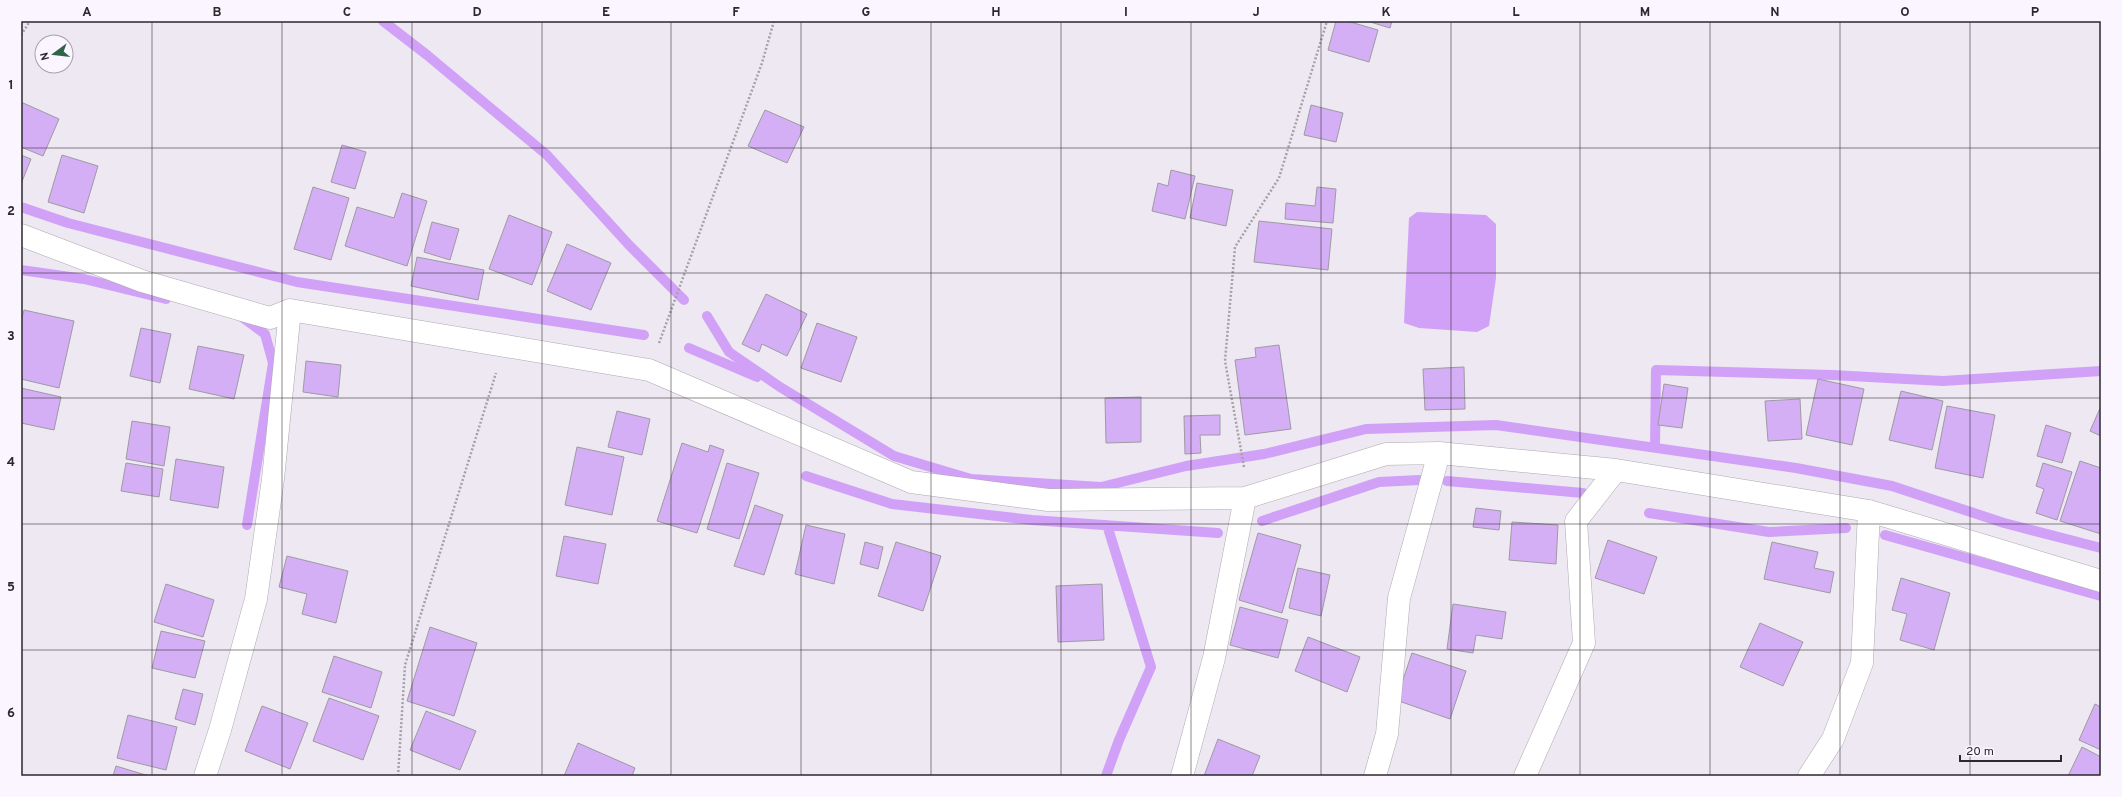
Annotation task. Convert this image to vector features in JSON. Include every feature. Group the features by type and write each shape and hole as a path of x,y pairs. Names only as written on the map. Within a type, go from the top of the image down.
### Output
{"street":[{"path":"21,235 142,281 270,318 290,310 649,370 911,482 1048,500 1245,498 1386,454 1439,453 1616,470 1869,511 2101,581"},
{"path":"205,776 220,730 256,599 273,479 290,310"},
{"path":"1375,776 1386,734 1399,598 1439,453"},
{"path":"1525,776 1584,643 1576,521 1616,470"},
{"path":"1182,776 1214,658 1245,498"},
{"path":"1809,776 1833,739 1862,663 1869,511"}],"path":[{"path":"21,35 30,21"},
{"path":"649,370 762,63 774,21"},
{"path":"1245,498 1243,457 1226,361 1235,247 1279,178 1327,21"},
{"path":"398,776 405,665 505,346"}],"shaded area":[{"path":"1417,212 1486,215 1496,224 1496,278 1489,326 1477,332 1419,328 1404,323 1409,218"}],"building":[{"path":"1336,21 1347,21 1378,30 1369,62 1328,50"},
{"path":"1367,21 1392,21 1390,28"},
{"path":"21,102 59,119 43,156 21,147"},
{"path":"1311,105 1343,113 1336,142 1304,135"},
{"path":"765,110 804,127 787,163 748,146"},
{"path":"342,145 366,152 355,189 331,182"},
{"path":"21,155 31,159 21,184"},
{"path":"62,155 98,166 84,213 48,202"},
{"path":"1171,170 1195,176 1185,219 1152,211 1158,183 1168,186"},
{"path":"1197,183 1233,190 1226,226 1190,218"},
{"path":"313,187 349,198 331,260 294,249"},
{"path":"1317,187 1336,189 1333,223 1285,219 1286,203 1315,206"},
{"path":"402,193 427,201 407,266 345,246 357,207 394,218"},
{"path":"509,215 552,232 532,285 489,269"},
{"path":"1259,221 1332,229 1328,270 1254,262"},
{"path":"432,222 459,229 450,260 424,252"},
{"path":"567,244 611,263 591,310 547,291"},
{"path":"417,257 484,270 478,300 411,286"},
{"path":"766,294 807,314 787,356 762,344 759,352 742,344"},
{"path":"24,310 74,321 59,388 21,379 21,322"},
{"path":"817,323 857,337 841,382 801,368"},
{"path":"141,328 171,334 160,383 130,376"},
{"path":"1279,345 1291,429 1245,435 1235,360 1256,357 1255,348"},
{"path":"198,346 244,355 234,399 189,389"},
{"path":"306,361 341,365 338,397 303,392"},
{"path":"1464,367 1465,409 1425,410 1423,369"},
{"path":"1818,379 1864,389 1852,445 1806,435"},
{"path":"1664,384 1688,388 1682,428 1658,425"},
{"path":"21,388 61,397 54,430 21,423"},
{"path":"1901,391 1943,401 1932,450 1889,440"},
{"path":"1141,397 1141,442 1106,443 1105,398"},
{"path":"1800,399 1802,439 1768,441 1765,401"},
{"path":"1947,406 1995,415 1983,478 1935,468"},
{"path":"2101,406 2101,436 2090,431"},
{"path":"617,411 650,419 642,455 608,447"},
{"path":"1220,415 1220,435 1200,435 1201,453 1185,454 1184,416"},
{"path":"132,421 170,427 164,466 126,459"},
{"path":"2046,425 2071,433 2062,463 2037,456"},
{"path":"682,443 708,452 710,445 724,450 697,533 657,521"},
{"path":"577,447 624,457 612,515 565,505"},
{"path":"176,459 224,467 218,508 170,500"},
{"path":"2080,461 2101,468 2101,534 2060,521"},
{"path":"126,463 163,469 159,497 121,491"},
{"path":"727,463 759,473 739,539 707,529"},
{"path":"2043,463 2072,472 2057,520 2036,513 2044,489 2036,486"},
{"path":"755,505 783,515 764,575 734,566"},
{"path":"1476,508 1501,511 1499,530 1473,527"},
{"path":"1512,522 1558,525 1556,564 1509,560"},
{"path":"806,525 845,534 834,584 795,574"},
{"path":"1258,533 1301,545 1282,613 1239,600"},
{"path":"564,536 606,544 598,584 556,576"},
{"path":"1608,540 1657,557 1644,594 1595,578"},
{"path":"865,542 883,547 878,569 860,564"},
{"path":"896,542 941,556 923,611 878,596"},
{"path":"1772,542 1818,552 1814,568 1834,572 1830,593 1764,579"},
{"path":"287,556 348,571 336,623 302,614 307,594 279,587"},
{"path":"1298,568 1330,575 1321,616 1289,608"},
{"path":"1901,578 1950,593 1934,650 1900,640 1907,614 1892,610"},
{"path":"166,584 214,600 203,637 154,622"},
{"path":"1102,584 1104,640 1058,642 1056,586"},
{"path":"1453,604 1506,612 1502,639 1476,635 1473,653 1447,649"},
{"path":"1240,607 1288,620 1278,658 1230,645"},
{"path":"1760,623 1803,642 1783,686 1740,667"},
{"path":"430,627 477,643 454,716 407,701"},
{"path":"161,631 205,641 195,678 152,668"},
{"path":"1308,637 1360,657 1347,692 1295,671"},
{"path":"1412,653 1466,671 1450,719 1396,700"},
{"path":"334,656 382,672 371,708 322,692"},
{"path":"183,689 203,694 195,725 175,719"},
{"path":"329,698 379,716 363,760 313,741"},
{"path":"2095,704 2101,707 2101,750 2079,740"},
{"path":"262,706 308,723 290,769 245,751"},
{"path":"426,711 476,731 460,770 410,750"},
{"path":"128,715 177,727 166,770 117,758"},
{"path":"1218,739 1260,756 1252,776 1204,776"},
{"path":"578,743 635,768 632,776 564,776"},
{"path":"2082,747 2101,757 2101,776 2068,776"},
{"path":"116,766 149,776 113,776"}],"waterway":[{"path":"383,21 427,55 547,155 629,245 684,300"},
{"path":"21,207 68,223 297,282 644,335"},
{"path":"21,270 84,279 166,299"},
{"path":"707,316 729,352 780,387 894,456 971,479 1101,487 1186,466 1264,454 1366,429 1496,425 1796,468 1892,486 2004,523 2101,548"},
{"path":"242,317 265,334 273,363 247,525"},
{"path":"689,348 757,377"},
{"path":"1655,447 1656,370 1832,375 1943,381 2101,371"},
{"path":"806,476 892,504 1032,520 1218,533"},
{"path":"1262,521 1379,482 1419,480"},
{"path":"1447,481 1583,493"},
{"path":"1649,513 1769,532 1846,528"},
{"path":"1106,776 1119,740 1151,667 1107,525"},
{"path":"1885,535 2101,596"}]}
